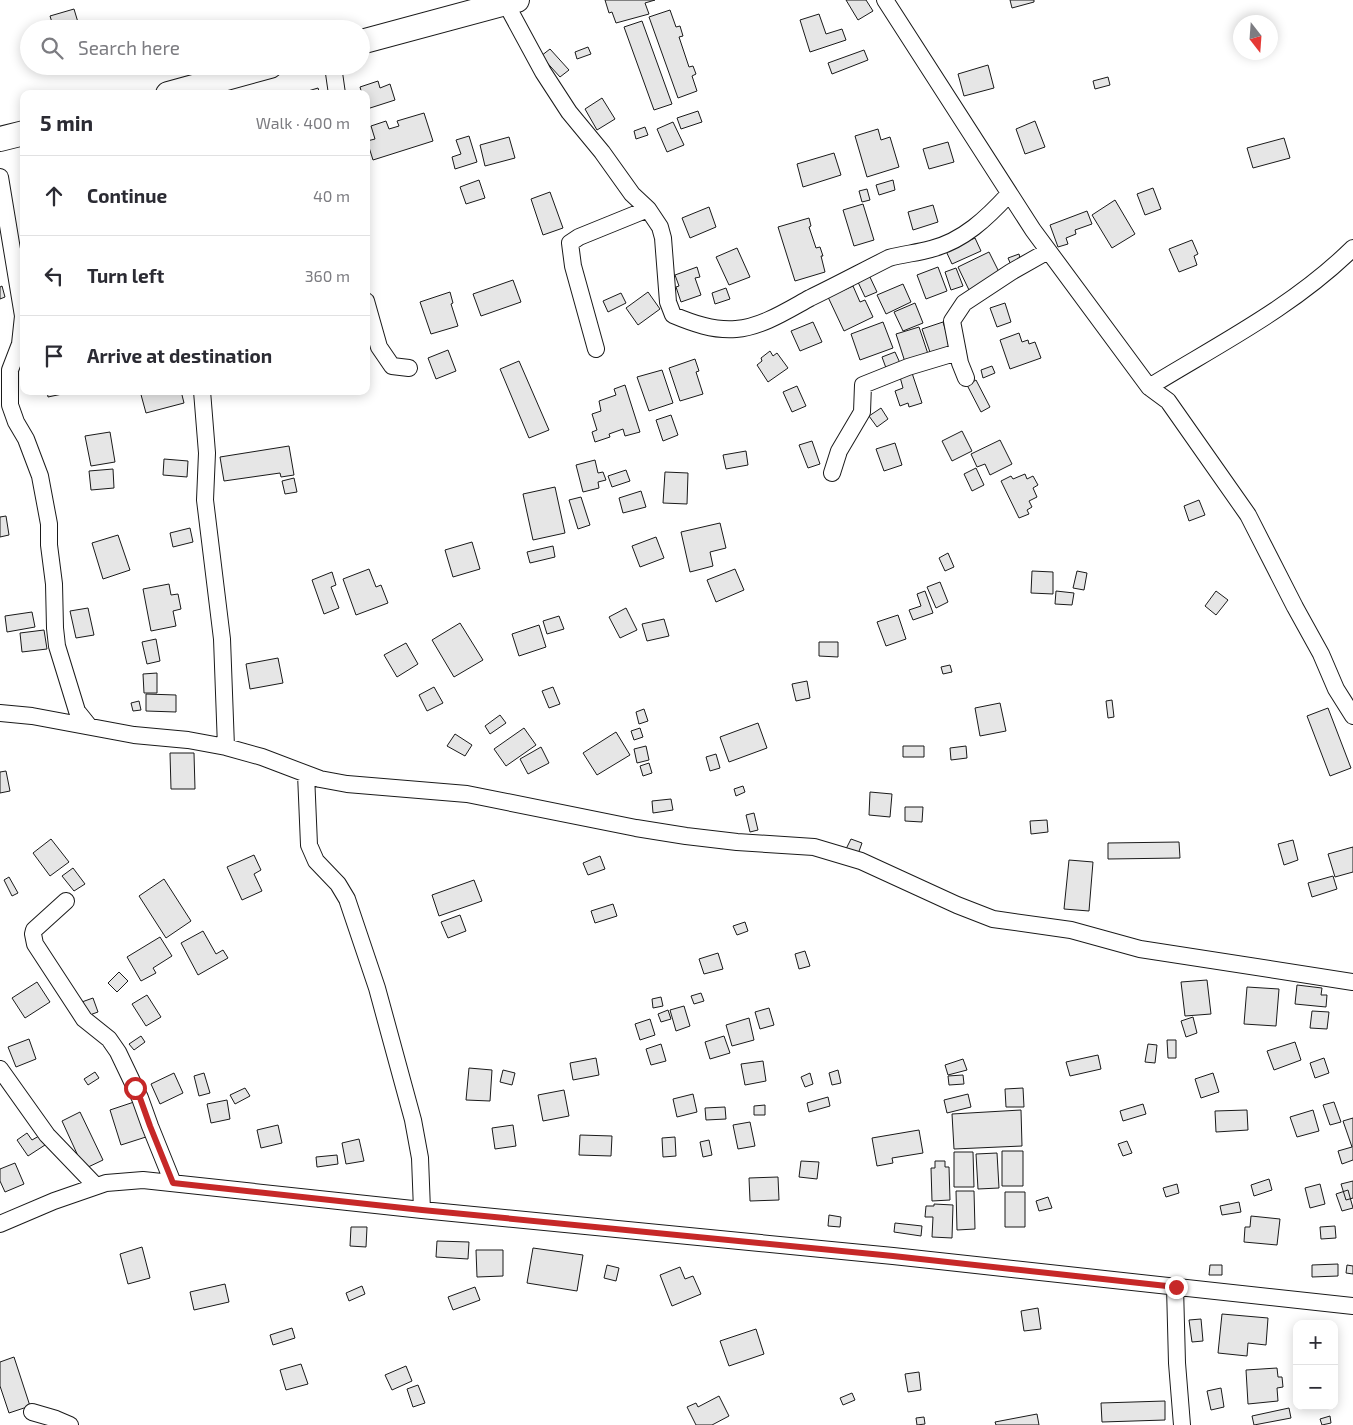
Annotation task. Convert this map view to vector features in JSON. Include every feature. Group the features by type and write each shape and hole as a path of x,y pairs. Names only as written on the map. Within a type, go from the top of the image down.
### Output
{"street":[{"path":"885,0 1009,194 1048,251 1149,387 1168,401 1248,515 1321,654 1336,689 1353,716"},
{"path":"370,39 508,1 543,72 570,112 632,194 648,208 660,227 663,238 668,302 673,315 705,327 735,329 753,325 774,317 889,258 931,249 958,238 984,220 1009,194"},
{"path":"183,90 237,75"},
{"path":"335,75 337,90"},
{"path":"0,139 20,134"},
{"path":"0,177 20,297"},
{"path":"596,349 573,266 570,243 579,237 648,208"},
{"path":"1149,387 1265,319 1305,290 1353,248"},
{"path":"966,378 960,363 952,321 964,303 1011,272 1048,251"},
{"path":"370,315 379,347 392,366 409,368"},
{"path":"20,344 10,370 10,405 12,414 26,439 40,476 49,524 57,646 76,711 89,726"},
{"path":"832,472 839,451 862,412 863,385 908,367 958,352"},
{"path":"202,395 207,453 205,500 222,639 226,747"},
{"path":"0,713 32,716 134,735 188,740 226,747 262,757 320,779 347,784 467,794 636,828 686,836 737,842 814,847 861,861 957,905 993,919 1064,929 1140,948 1353,982"},
{"path":"306,774 309,845 316,861 338,884 347,899 377,988 413,1120 420,1158 422,1210"},
{"path":"66,900 34,930 33,934 36,944 84,1019 109,1039 118,1052 140,1098 173,1183"},
{"path":"0,1069 48,1135 96,1186"},
{"path":"0,1224 54,1201 96,1186 106,1183 143,1180 1353,1306"},
{"path":"1176,1287 1177,1363 1182,1425"},
{"path":"32,1412 50,1416 70,1425"}],"building":[{"path":"605,0 655,0 645,3 649,14 616,23 612,12 609,13"},
{"path":"846,0 866,0 873,11 858,20"},
{"path":"1010,0 1034,0 1034,2 1012,8"},
{"path":"74,9 77,20 51,20 50,16"},
{"path":"670,10 676,27 680,26 683,36 679,37 689,67 693,66 696,74 692,76 697,91 678,98 649,17"},
{"path":"819,14 826,34 842,29 846,40 810,52 800,20"},
{"path":"642,21 672,104 654,110 624,27"},
{"path":"588,47 591,54 577,59 575,52"},
{"path":"550,49 569,70 560,77 541,56"},
{"path":"864,50 868,60 832,74 828,63"},
{"path":"988,65 994,88 964,96 958,74"},
{"path":"1108,77 1110,85 1095,89 1093,81"},
{"path":"378,81 380,88 390,84 395,100 370,108 370,90 361,90 360,87"},
{"path":"602,98 615,119 597,130 585,109"},
{"path":"698,111 702,122 681,129 677,118"},
{"path":"424,113 433,141 373,160 370,150 370,140 375,139 371,126 386,121 389,129 399,126 397,121"},
{"path":"1035,121 1045,147 1025,154 1016,129"},
{"path":"673,122 684,145 667,152 657,129"},
{"path":"645,127 648,135 636,139 634,131"},
{"path":"878,129 881,140 890,137 899,167 867,177 855,136"},
{"path":"469,136 477,162 455,169 452,157 461,154 456,140"},
{"path":"509,137 515,158 485,166 480,145"},
{"path":"1284,138 1290,158 1253,168 1247,148"},
{"path":"948,142 954,162 929,169 923,149"},
{"path":"834,153 841,175 803,187 797,164"},
{"path":"479,180 485,198 466,204 460,187"},
{"path":"893,180 895,190 879,195 876,185"},
{"path":"1153,188 1161,209 1145,215 1137,194"},
{"path":"867,189 870,200 862,202 859,191"},
{"path":"550,192 563,228 543,235 531,199"},
{"path":"1115,200 1135,234 1112,248 1092,215"},
{"path":"863,204 874,240 854,246 843,210"},
{"path":"933,205 938,222 913,230 908,212"},
{"path":"709,207 716,227 690,238 682,218"},
{"path":"1087,211 1092,224 1075,230 1076,234 1066,238 1068,244 1058,247 1050,225"},
{"path":"809,218 811,226 809,227 816,248 820,247 823,256 821,256 825,272 795,281 778,227"},
{"path":"975,238 981,251 952,264 946,251"},
{"path":"1192,240 1198,254 1194,256 1197,265 1179,272 1169,249"},
{"path":"737,248 750,277 729,285 716,257"},
{"path":"989,252 1000,274 969,290 958,267"},
{"path":"1019,254 1021,262 1011,265 1008,258"},
{"path":"697,267 700,277 695,278 701,295 681,302 676,287 679,286 675,275"},
{"path":"938,267 947,291 926,299 917,275"},
{"path":"956,268 963,286 951,290 945,272"},
{"path":"869,275 877,292 865,297 857,280"},
{"path":"513,280 521,302 481,316 473,294"},
{"path":"903,284 911,302 886,314 877,295"},
{"path":"2,286 5,297 0,299 0,287"},
{"path":"853,286 860,302 865,300 873,317 844,331 828,297"},
{"path":"726,288 730,299 715,304 712,293"},
{"path":"450,292 453,303 451,304 458,326 431,334 420,302"},
{"path":"648,292 660,309 638,325 626,308"},
{"path":"621,293 626,303 608,312 603,301"},
{"path":"915,303 923,323 903,331 894,312"},
{"path":"1005,303 1011,322 997,327 990,308"},
{"path":"813,322 822,342 800,351 791,331"},
{"path":"883,322 893,348 860,360 851,334"},
{"path":"943,322 951,348 931,355 922,329"},
{"path":"919,327 928,354 905,362 896,334"},
{"path":"1019,333 1022,342 1028,340 1029,344 1035,342 1041,358 1010,369 1000,340"},
{"path":"448,350 456,371 436,379 428,358"},
{"path":"770,351 773,356 777,353 788,368 768,382 757,365 762,361 761,358"},
{"path":"895,352 900,363 886,368 882,357"},
{"path":"695,359 699,371 696,372 703,394 680,401 669,368"},
{"path":"519,361 549,430 529,438 500,369"},
{"path":"992,366 995,373 983,378 981,370"},
{"path":"662,370 673,403 649,411 637,377"},
{"path":"912,373 922,403 909,407 908,403 900,406 895,391 903,388 900,377"},
{"path":"976,380 990,407 981,412 967,385"},
{"path":"625,385 640,432 625,436 623,429 609,434 610,437 595,442 592,432 597,430 592,414 601,411 599,401 616,395 614,389"},
{"path":"797,386 806,406 792,412 783,392"},
{"path":"141,395 182,395 184,403 146,413"},
{"path":"881,408 888,419 877,427 869,416"},
{"path":"671,415 678,435 663,441 656,420"},
{"path":"962,431 972,451 952,461 942,441"},
{"path":"110,432 115,462 91,466 85,436"},
{"path":"1000,440 1012,464 990,475 985,464 977,467 971,454"},
{"path":"812,441 820,464 808,468 799,445"},
{"path":"895,443 902,465 884,471 876,449"},
{"path":"289,446 294,475 281,477 280,473 224,481 220,457"},
{"path":"746,451 748,465 726,469 723,455"},
{"path":"164,459 188,461 187,477 163,475"},
{"path":"595,460 598,473 603,472 606,480 598,482 599,488 583,492 576,465"},
{"path":"976,468 984,485 972,491 964,474"},
{"path":"113,469 114,488 91,490 89,471"},
{"path":"626,470 630,481 612,487 608,476"},
{"path":"665,472 688,473 687,504 663,503"},
{"path":"1025,474 1027,479 1033,476 1038,485 1033,488 1037,497 1029,501 1032,507 1027,510 1029,514 1019,518 1001,481 1011,476 1013,479"},
{"path":"294,478 297,492 285,494 282,481"},
{"path":"555,487 565,533 533,540 523,494"},
{"path":"641,491 646,507 623,513 619,498"},
{"path":"581,497 590,525 578,529 569,500"},
{"path":"1199,500 1205,515 1189,521 1184,506"},
{"path":"6,516 9,535 0,537 0,517"},
{"path":"720,523 726,548 710,552 713,566 690,572 681,532"},
{"path":"190,528 193,542 173,547 170,533"},
{"path":"118,535 130,570 103,579 92,543"},
{"path":"656,537 664,558 640,567 632,546"},
{"path":"472,542 480,569 453,577 445,550"},
{"path":"553,546 555,557 530,563 527,552"},
{"path":"948,553 954,567 945,571 939,558"},
{"path":"369,569 376,587 381,585 388,603 356,615 343,579"},
{"path":"735,569 744,590 716,602 707,580"},
{"path":"1032,571 1053,572 1053,594 1031,593"},
{"path":"1077,571 1087,573 1084,590 1073,588"},
{"path":"332,572 336,585 331,587 339,608 324,614 312,580"},
{"path":"940,582 948,602 936,608 927,587"},
{"path":"169,584 171,595 178,594 181,609 173,611 176,626 151,631 143,589"},
{"path":"925,591 933,613 913,620 909,610 921,606 917,594"},
{"path":"1056,591 1074,593 1072,605 1055,604"},
{"path":"1216,591 1228,600 1216,615 1205,606"},
{"path":"88,608 94,635 76,638 70,611"},
{"path":"626,608 637,630 620,638 609,617"},
{"path":"32,612 35,627 7,632 5,616"},
{"path":"898,615 906,639 886,646 877,622"},
{"path":"559,616 564,629 547,634 543,621"},
{"path":"664,619 669,636 647,641 642,624"},
{"path":"460,623 483,660 454,677 432,640"},
{"path":"539,625 546,647 519,656 512,634"},
{"path":"44,630 47,649 22,652 20,633"},
{"path":"156,639 160,661 147,664 142,642"},
{"path":"819,642 838,642 838,657 819,656"},
{"path":"406,643 418,664 397,677 384,655"},
{"path":"278,658 283,683 250,689 246,664"},
{"path":"950,665 952,672 943,674 941,667"},
{"path":"157,673 157,693 144,693 143,674"},
{"path":"807,681 810,698 796,701 792,684"},
{"path":"434,687 443,703 427,711 419,695"},
{"path":"553,687 560,704 549,708 542,691"},
{"path":"146,694 176,695 176,712 146,711"},
{"path":"1112,700 1114,717 1108,718 1106,701"},
{"path":"139,701 141,710 133,711 131,703"},
{"path":"1000,703 1006,731 980,736 975,708"},
{"path":"1328,708 1351,768 1330,776 1307,716"},
{"path":"644,709 648,721 639,724 636,712"},
{"path":"500,715 506,723 490,734 485,726"},
{"path":"758,723 767,748 729,762 720,737"},
{"path":"524,728 536,745 506,766 494,749"},
{"path":"640,728 643,737 634,740 631,731"},
{"path":"616,732 630,755 597,775 583,753"},
{"path":"455,734 472,745 465,756 447,746"},
{"path":"646,746 649,760 637,763 634,749"},
{"path":"903,746 924,746 924,757 903,757"},
{"path":"966,746 967,758 951,760 950,748"},
{"path":"541,747 549,763 528,774 520,759"},
{"path":"170,753 194,753 195,789 171,789"},
{"path":"716,754 720,768 710,771 706,757"},
{"path":"649,763 652,773 643,776 640,766"},
{"path":"6,771 10,791 0,793 0,772"},
{"path":"743,786 745,792 736,796 734,789"},
{"path":"870,792 892,794 890,817 869,815"},
{"path":"671,799 673,810 653,813 652,801"},
{"path":"905,807 923,807 922,822 905,821"},
{"path":"754,813 758,830 750,832 746,815"},
{"path":"1047,820 1048,832 1031,834 1030,821"},
{"path":"51,839 69,862 50,876 33,853"},
{"path":"851,839 862,843 858,854 846,849"},
{"path":"1293,840 1298,860 1284,865 1278,844"},
{"path":"1179,842 1180,858 1108,859 1108,843"},
{"path":"1353,847 1353,872 1335,877 1328,854"},
{"path":"254,855 261,870 254,874 262,891 242,900 227,867"},
{"path":"600,856 605,869 588,875 583,863"},
{"path":"1069,860 1093,862 1089,911 1064,909"},
{"path":"73,868 85,884 74,891 62,876"},
{"path":"1333,876 1337,889 1312,897 1308,883"},
{"path":"9,877 18,893 12,896 4,880"},
{"path":"164,879 191,921 166,938 139,896"},
{"path":"474,880 482,901 439,916 432,895"},
{"path":"613,904 617,916 595,923 591,911"},
{"path":"460,915 466,931 448,938 441,922"},
{"path":"745,922 748,931 737,935 733,926"},
{"path":"203,931 216,954 223,950 228,958 198,975 181,943"},
{"path":"160,937 172,956 153,968 156,973 141,981 127,957"},
{"path":"805,951 810,966 799,969 795,954"},
{"path":"718,953 723,969 704,974 699,959"},
{"path":"119,972 128,981 117,992 108,983"},
{"path":"1207,980 1211,1014 1185,1016 1181,982"},
{"path":"37,982 50,1002 25,1018 12,998"},
{"path":"1297,985 1322,988 1321,995 1327,995 1326,1007 1295,1004"},
{"path":"1247,987 1279,989 1276,1026 1244,1024"},
{"path":"701,993 704,1001 694,1004 691,996"},
{"path":"147,995 161,1017 146,1026 132,1004"},
{"path":"661,997 663,1006 653,1008 652,999"},
{"path":"93,998 98,1012 84,1017 79,1003"},
{"path":"684,1006 690,1026 676,1031 670,1010"},
{"path":"769,1008 774,1025 760,1029 755,1012"},
{"path":"668,1010 671,1019 661,1022 658,1014"},
{"path":"1312,1011 1329,1012 1327,1029 1310,1028"},
{"path":"1193,1017 1197,1033 1186,1037 1181,1021"},
{"path":"749,1018 754,1040 732,1046 726,1025"},
{"path":"650,1019 655,1035 640,1040 635,1024"},
{"path":"141,1036 145,1042 134,1050 129,1044"},
{"path":"724,1036 730,1053 710,1059 705,1042"},
{"path":"29,1039 36,1059 16,1067 8,1047"},
{"path":"1167,1040 1176,1040 1176,1058 1168,1058"},
{"path":"1295,1042 1301,1060 1274,1070 1267,1051"},
{"path":"661,1044 666,1061 651,1065 646,1049"},
{"path":"1148,1044 1157,1045 1155,1063 1145,1062"},
{"path":"1098,1055 1101,1069 1070,1076 1066,1062"},
{"path":"596,1058 599,1075 573,1080 570,1063"},
{"path":"1324,1058 1329,1073 1315,1078 1310,1063"},
{"path":"963,1059 967,1070 948,1075 945,1065"},
{"path":"763,1061 766,1081 745,1085 741,1064"},
{"path":"469,1068 492,1070 490,1101 466,1100"},
{"path":"503,1070 515,1073 512,1085 500,1082"},
{"path":"838,1070 841,1083 832,1085 829,1073"},
{"path":"95,1072 99,1078 88,1085 84,1079"},
{"path":"174,1073 183,1093 160,1104 151,1084"},
{"path":"204,1073 210,1093 199,1096 194,1076"},
{"path":"810,1073 813,1084 805,1087 801,1077"},
{"path":"1213,1073 1219,1092 1201,1098 1195,1079"},
{"path":"963,1075 964,1084 949,1085 948,1076"},
{"path":"245,1088 250,1096 235,1104 230,1095"},
{"path":"1023,1088 1024,1107 1006,1107 1005,1089"},
{"path":"564,1090 569,1116 543,1121 538,1095"},
{"path":"693,1094 697,1112 677,1117 673,1099"},
{"path":"968,1094 971,1107 947,1113 944,1100"},
{"path":"828,1097 830,1106 809,1112 807,1103"},
{"path":"227,1100 230,1119 211,1123 207,1104"},
{"path":"137,1101 149,1136 121,1145 110,1110"},
{"path":"1334,1102 1341,1122 1330,1125 1323,1105"},
{"path":"1143,1104 1146,1114 1123,1121 1120,1111"},
{"path":"765,1105 765,1115 754,1115 754,1106"},
{"path":"725,1107 726,1119 706,1120 705,1108"},
{"path":"1021,1110 1022,1146 954,1149 952,1114"},
{"path":"1247,1110 1248,1130 1216,1132 1215,1111"},
{"path":"1313,1110 1319,1131 1297,1137 1290,1117"},
{"path":"80,1112 103,1160 84,1169 62,1121"},
{"path":"1353,1118 1353,1160 1342,1164 1338,1151 1352,1147 1343,1121"},
{"path":"750,1122 755,1146 738,1149 733,1125"},
{"path":"278,1125 282,1143 261,1148 257,1130"},
{"path":"513,1125 516,1146 495,1149 492,1128"},
{"path":"919,1130 923,1153 892,1158 893,1163 877,1166 872,1138"},
{"path":"27,1133 32,1140 39,1136 45,1145 28,1156 17,1140"},
{"path":"580,1135 612,1136 611,1156 579,1155"},
{"path":"675,1137 676,1156 663,1157 662,1138"},
{"path":"359,1139 364,1161 346,1164 342,1143"},
{"path":"709,1140 712,1155 703,1157 700,1142"},
{"path":"1127,1141 1132,1153 1123,1156 1118,1144"},
{"path":"1002,1151 1023,1151 1023,1186 1002,1186"},
{"path":"954,1152 973,1152 974,1187 954,1187"},
{"path":"997,1153 999,1188 978,1189 976,1154"},
{"path":"337,1155 338,1164 317,1167 316,1157"},
{"path":"801,1161 819,1162 817,1179 799,1177"},
{"path":"935,1161 945,1161 945,1167 949,1167 950,1200 932,1201 931,1168 935,1168"},
{"path":"15,1163 24,1184 5,1192 0,1181 0,1169"},
{"path":"778,1177 779,1200 750,1201 749,1178"},
{"path":"1269,1179 1272,1190 1254,1196 1251,1185"},
{"path":"1353,1181 1353,1198 1346,1200 1341,1184"},
{"path":"1177,1184 1179,1193 1166,1197 1163,1188"},
{"path":"1320,1184 1325,1204 1310,1208 1305,1188"},
{"path":"1348,1190 1353,1208 1342,1211 1336,1194"},
{"path":"956,1191 974,1191 975,1229 957,1230"},
{"path":"1005,1192 1025,1192 1025,1227 1005,1227"},
{"path":"1048,1197 1052,1208 1039,1211 1036,1201"},
{"path":"1239,1202 1241,1212 1222,1215 1220,1206"},
{"path":"934,1204 953,1205 952,1238 932,1237 933,1217 925,1217 926,1206 934,1206"},
{"path":"829,1215 841,1217 840,1227 828,1226"},
{"path":"1251,1216 1280,1219 1277,1245 1244,1242 1245,1227 1250,1227"},
{"path":"895,1223 922,1226 921,1236 894,1232"},
{"path":"1335,1226 1336,1238 1321,1239 1320,1227"},
{"path":"351,1227 367,1227 366,1247 350,1246"},
{"path":"437,1241 469,1242 468,1259 436,1257"},
{"path":"142,1247 150,1278 128,1284 120,1254"},
{"path":"533,1248 583,1255 577,1291 527,1283"},
{"path":"476,1250 503,1250 503,1276 477,1277"},
{"path":"1338,1264 1338,1276 1312,1277 1312,1265"},
{"path":"607,1265 619,1268 616,1281 604,1278"},
{"path":"1210,1265 1222,1265 1222,1275 1209,1275"},
{"path":"1347,1265 1353,1266 1353,1274 1346,1273"},
{"path":"680,1267 685,1279 693,1276 701,1294 672,1306 660,1275"},
{"path":"225,1284 229,1302 194,1310 190,1292"},
{"path":"362,1286 365,1294 349,1301 346,1293"},
{"path":"475,1287 480,1300 453,1310 448,1297"},
{"path":"1038,1308 1041,1329 1024,1331 1021,1311"},
{"path":"1222,1314 1268,1318 1266,1345 1248,1343 1247,1356 1218,1353"},
{"path":"1201,1319 1203,1341 1192,1342 1189,1320"},
{"path":"292,1328 295,1338 273,1345 270,1335"},
{"path":"756,1329 764,1354 729,1366 720,1341"},
{"path":"14,1357 30,1406 9,1413 0,1386 0,1362"},
{"path":"301,1364 308,1384 286,1390 280,1370"},
{"path":"406,1366 412,1381 392,1390 385,1375"},
{"path":"1277,1368 1278,1377 1282,1377 1283,1387 1277,1388 1278,1401 1248,1404 1246,1370"},
{"path":"919,1372 921,1390 908,1392 905,1374"},
{"path":"418,1385 425,1403 413,1407 407,1389"},
{"path":"1221,1388 1224,1407 1211,1410 1207,1391"},
{"path":"852,1393 855,1400 843,1405 840,1398"},
{"path":"719,1396 729,1416 712,1425 696,1425 687,1407 696,1403 698,1407"},
{"path":"1165,1401 1165,1420 1102,1422 1101,1403"},
{"path":"1289,1408 1291,1418 1254,1425 1252,1416"},
{"path":"1037,1414 1039,1425 996,1425 995,1422"},
{"path":"1330,1416 1331,1423 1322,1425 1320,1419"},
{"path":"924,1417 925,1424 917,1425 916,1418"}],"route":[{"path":"135,1088 173,1183 422,1210 893,1256 1176,1287"}]}
